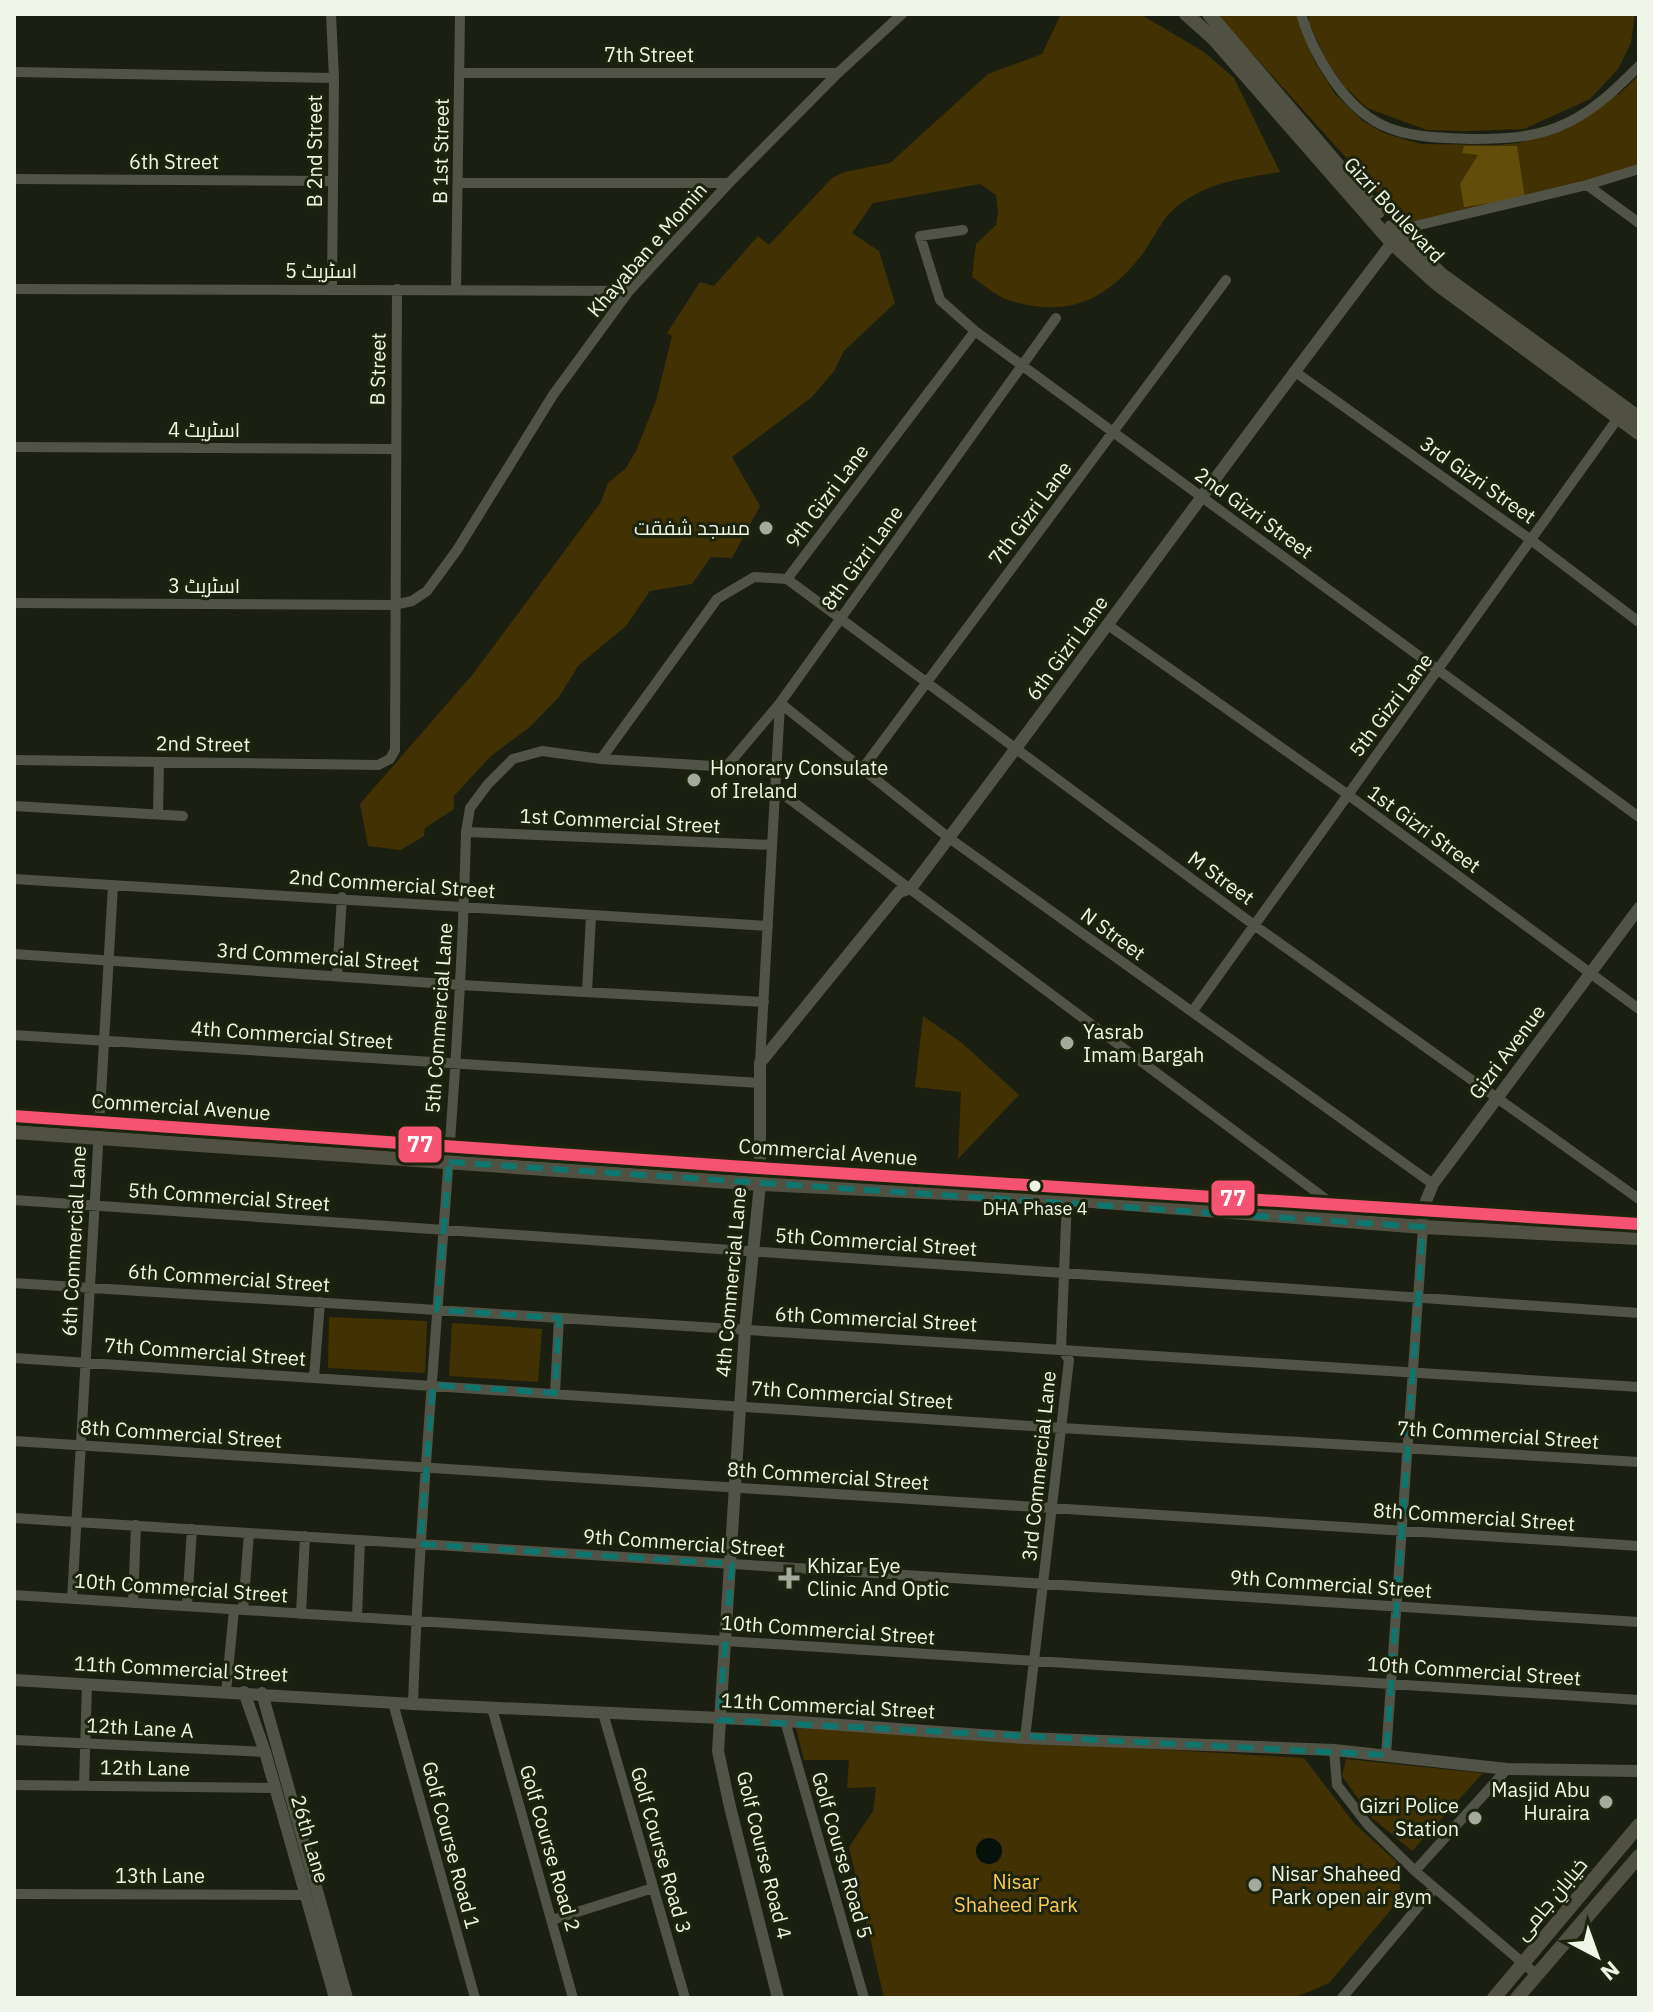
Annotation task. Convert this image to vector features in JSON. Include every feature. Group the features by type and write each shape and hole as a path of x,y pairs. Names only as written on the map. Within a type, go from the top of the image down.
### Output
{"main road":[{"name":"Gizri Boulevard","path":"1186,14 1213,38 1436,283 1639,433"},
{"name":"Gizri Boulevard","path":"1209,14 1393,237 1639,418"},
{"name":"Commercial Avenue","path":"14,1116 759,1168 1639,1224"},
{"name":"Commercial Avenue","path":"14,1132 760,1184 1067,1199 1423,1227 1639,1238"},
{"name":"خیابانِ جامی","path":"1494,1998 1639,1825"},
{"name":"خیابانِ جامی","path":"1517,1998 1639,1856"}],"street":[{"name":"B 2nd Street","path":"331,14 334,78 332,289"},
{"name":"B 1st Street","path":"456,289 460,14"},
{"name":"Khayaban e Momin","path":"394,605 412,601 427,591 457,550 553,395 629,291 729,183 838,73 902,14"},
{"path":"1301,14 1319,58 1344,93 1381,125 1402,132 1446,138 1533,136 1563,125 1607,98 1638,65"},
{"path":"14,72 334,78"},
{"name":"7th Street","path":"460,73 838,73"},
{"path":"1393,237 1639,169"},
{"name":"6th Street","path":"14,179 333,181"},
{"path":"458,183 729,183"},
{"path":"1587,185 1639,223"},
{"name":"2nd Gizri Street","path":"963,230 920,236 940,300 975,331 1639,817"},
{"name":"6th Gizri Lane","path":"760,1063 899,892 911,888 1393,237"},
{"name":"7th Gizri Lane","path":"863,768 1226,280"},
{"name":"اسٹریٹ 5","path":"14,289 629,291"},
{"name":"B Street","path":"394,605 397,289"},
{"name":"8th Gizri Lane","path":"727,766 780,703 1056,318"},
{"name":"9th Gizri Lane","path":"601,759 717,599 754,577 787,579 975,331"},
{"name":"3rd Gizri Street","path":"1294,371 1531,540 1639,622"},
{"name":"5th Gizri Lane","path":"1192,1012 1618,418"},
{"name":"اسٹریٹ 4","path":"14,447 394,449"},
{"name":"M Street","path":"787,579 1254,925 1500,1097 1639,1199"},
{"name":"اسٹریٹ 3","path":"14,603 394,605"},
{"name":"2nd Street","path":"14,760 378,765 390,759 395,750 394,605"},
{"name":"1st Gizri Street","path":"1108,625 1347,794 1639,1009"},
{"name":"N Street","path":"780,703 949,838 1433,1184"},
{"name":"4th Commercial Lane","path":"719,1720 732,1564 745,1330 760,1184 759,1083 780,703"},
{"name":"5th Commercial Lane","path":"413,1704 424,1468 449,1162 461,985 466,832 470,808 513,759 542,751 601,759 777,770"},
{"path":"158,814 159,762"},
{"path":"776,789 1351,1220"},
{"path":"14,806 183,816"},
{"name":"1st Commercial Street","path":"466,832 772,845"},
{"name":"2nd Commercial Street","path":"14,879 342,897 464,908 768,926"},
{"name":"6th Commercial Lane","path":"72,1599 113,885"},
{"path":"337,975 342,897"},
{"name":"Gizri Avenue","path":"1423,1227 1422,1211 1433,1184 1639,908"},
{"path":"587,992 591,916"},
{"name":"3rd Commercial Street","path":"14,954 764,1002"},
{"name":"4th Commercial Street","path":"14,1035 759,1083"},
{"name":"3rd Commercial Lane","path":"1025,1738 1069,1360 1061,1348 1067,1199"},
{"name":"5th Commercial Street","path":"14,1200 1639,1313"},
{"path":"1386,1755 1423,1227"},
{"name":"6th Commercial Street","path":"14,1283 1639,1387"},
{"path":"314,1377 320,1302"},
{"path":"555,1393 559,1318"},
{"name":"7th Commercial Street","path":"14,1358 1061,1428 1639,1462"},
{"name":"8th Commercial Street","path":"14,1441 1639,1546"},
{"name":"9th Commercial Street","path":"14,1518 1639,1622"},
{"path":"133,1603 136,1525"},
{"path":"187,1606 192,1529"},
{"path":"226,1692 249,1533"},
{"path":"301,1614 305,1536"},
{"path":"357,1617 360,1540"},
{"name":"10th Commercial Street","path":"14,1595 1639,1700"},
{"name":"11th Commercial Street","path":"14,1680 393,1703 785,1721 1025,1738 1334,1750 1507,1769 1639,1771"},
{"path":"84,1786 87,1684"},
{"name":"26th Lane","path":"244,1692 265,1752 335,1998"},
{"path":"262,1693 347,1998"},
{"name":"Golf Course Road 1","path":"393,1703 475,1998"},
{"name":"Golf Course Road 2","path":"492,1708 573,1998"},
{"name":"Golf Course Road 3","path":"603,1713 685,1998"},
{"name":"Golf Course Road 4","path":"719,1720 718,1751 778,1998"},
{"name":"Golf Course Road 5","path":"785,1721 864,1998"},
{"name":"12th Lane A","path":"14,1740 265,1752"},
{"path":"1334,1750 1337,1785 1368,1825 1434,1888 1537,1975"},
{"path":"1415,1871 1507,1769"},
{"name":"12th Lane","path":"14,1785 275,1788"},
{"path":"552,1920 653,1888"},
{"path":"1342,1998 1434,1888"},
{"name":"13th Lane","path":"14,1894 305,1895"}],"highlighted area":[{"path":"449,1162 1423,1227 1386,1755 719,1720 732,1564 420,1544 433,1385 555,1393 559,1318 437,1310"}],"green space":[{"path":"1061,14 1140,14 1204,52 1234,78 1280,172 1223,183 1184,201 1168,216 1141,256 1113,285 1083,302 1066,306 1048,307 1008,300 972,277 976,244 996,225 998,212 996,195 980,184 873,203 852,233 879,251 895,303 844,351 834,371 812,397 732,457 760,506 732,558 711,557 692,584 650,591 626,626 578,666 559,697 530,727 491,756 454,796 454,809 425,828 424,836 401,850 368,846 360,804 473,674 601,502 608,483 626,468 656,401 672,336 667,333 700,282 714,286 758,236 769,245 832,178 844,172 890,163 988,74 1042,54"},
{"path":"1220,14 1296,14 1315,62 1335,94 1363,121 1384,133 1421,144 1519,143 1569,128 1571,123 1614,91 1618,95 1639,75 1639,166 1569,187 1406,224 1221,19"},
{"path":"1309,14 1635,14 1631,43 1618,69 1590,99 1524,129 1467,131 1427,130 1367,108 1344,86 1327,62 1309,23"},
{"path":"923,1016 962,1043 1019,1095 958,1159 961,1092 915,1087"},
{"path":"329,1317 427,1321 425,1373 328,1368"},
{"path":"452,1323 542,1329 538,1382 449,1376"},
{"name":"Nisar Shaheed Park","path":"796,1728 1304,1758 1354,1823 1397,1862 1401,1898 1329,1983 1294,1998 884,1998 849,1847 873,1811 876,1787 847,1788 849,1760 804,1760"},
{"path":"1346,1759 1483,1773 1412,1851 1372,1818 1342,1776"}],"shaded area":[{"path":"1464,146 1517,146 1525,198 1464,207 1460,184 1478,155 1462,153"},
{"path":"989,1838 998,1842 1002,1851 998,1860 989,1864 980,1860 976,1851 980,1842"}],"transit line":[{"name":"77","path":"14,1116 759,1168 1639,1224"}],"place":[{"name":"مسجد شفقت","path":"766,528"},
{"name":"Honorary Consulate of Ireland","path":"694,780"},
{"name":"Yasrab Imam Bargah","path":"1067,1043"},
{"name":"DHA Phase 4","path":"1035,1186"},
{"name":"Khizar Eye Clinic And Optic","path":"789,1578"},
{"name":"Masjid Abu Huraira","path":"1606,1802"},
{"name":"Gizri Police Station","path":"1475,1818"},
{"name":"Nisar Shaheed Park open air gym","path":"1255,1885"}]}
